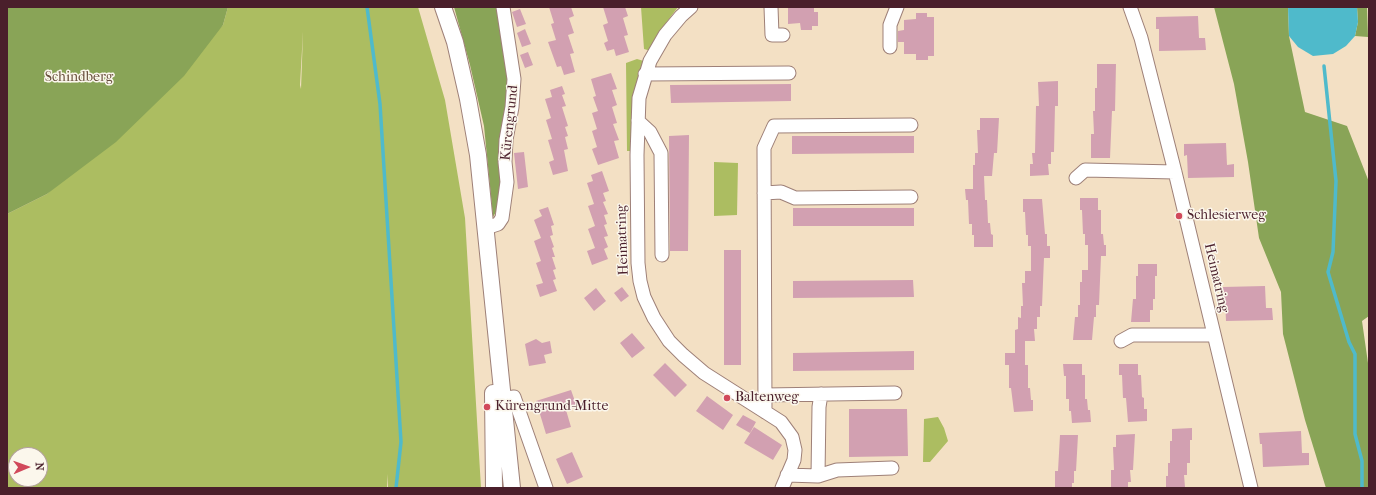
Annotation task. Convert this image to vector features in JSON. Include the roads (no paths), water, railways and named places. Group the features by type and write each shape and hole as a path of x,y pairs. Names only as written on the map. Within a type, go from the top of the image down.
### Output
{"main road":[{"name":"Kürengrund","path":"443,7 455,42 468,99 478,155 493,310 498,399 512,488"},
{"name":"Kürengrund","path":"494,488 498,399"}],"street":[{"name":"Kürengrund","path":"486,228 498,224 502,218 507,182 506,140 512,107 514,79 504,7"},
{"name":"Heimatring","path":"691,7 681,11 665,35 646,74 639,98 638,263 644,297 654,318 669,341 683,355 704,373 781,422 794,441 794,460 782,488"},
{"path":"771,7 772,35 783,35"},
{"path":"890,48 890,25 897,7"},
{"name":"Heimatring","path":"1130,7 1140,38 1175,172 1251,488"},
{"path":"646,74 789,73"},
{"path":"638,121 650,132 661,153 662,255"},
{"path":"765,412 764,148 774,126 911,125"},
{"path":"1076,178 1085,170 1175,172"},
{"path":"764,193 781,192 795,198 911,197"},
{"path":"1121,342 1132,335 1213,335"},
{"path":"765,395 895,393"},
{"path":"818,476 819,407 821,394"},
{"path":"498,399 514,397 546,488"},
{"path":"787,475 818,476 837,470 892,468"}],"water":[{"path":"1288,7 1357,7 1358,22 1355,36 1346,46 1333,54 1313,56 1298,47 1289,36"}],"waterway":[{"path":"367,7 380,104 401,442 396,488"},
{"path":"1324,66 1336,181 1333,252 1328,272 1349,342 1355,354 1355,434 1362,461 1362,488"}],"place":[{"name":"Schlesierweg","path":"1179,216"},
{"name":"Baltenweg","path":"727,398"},
{"name":"Kürengrund-Mitte","path":"487,407"}],"park label":[{"name":"Schindberg","path":"79,78"}]}
